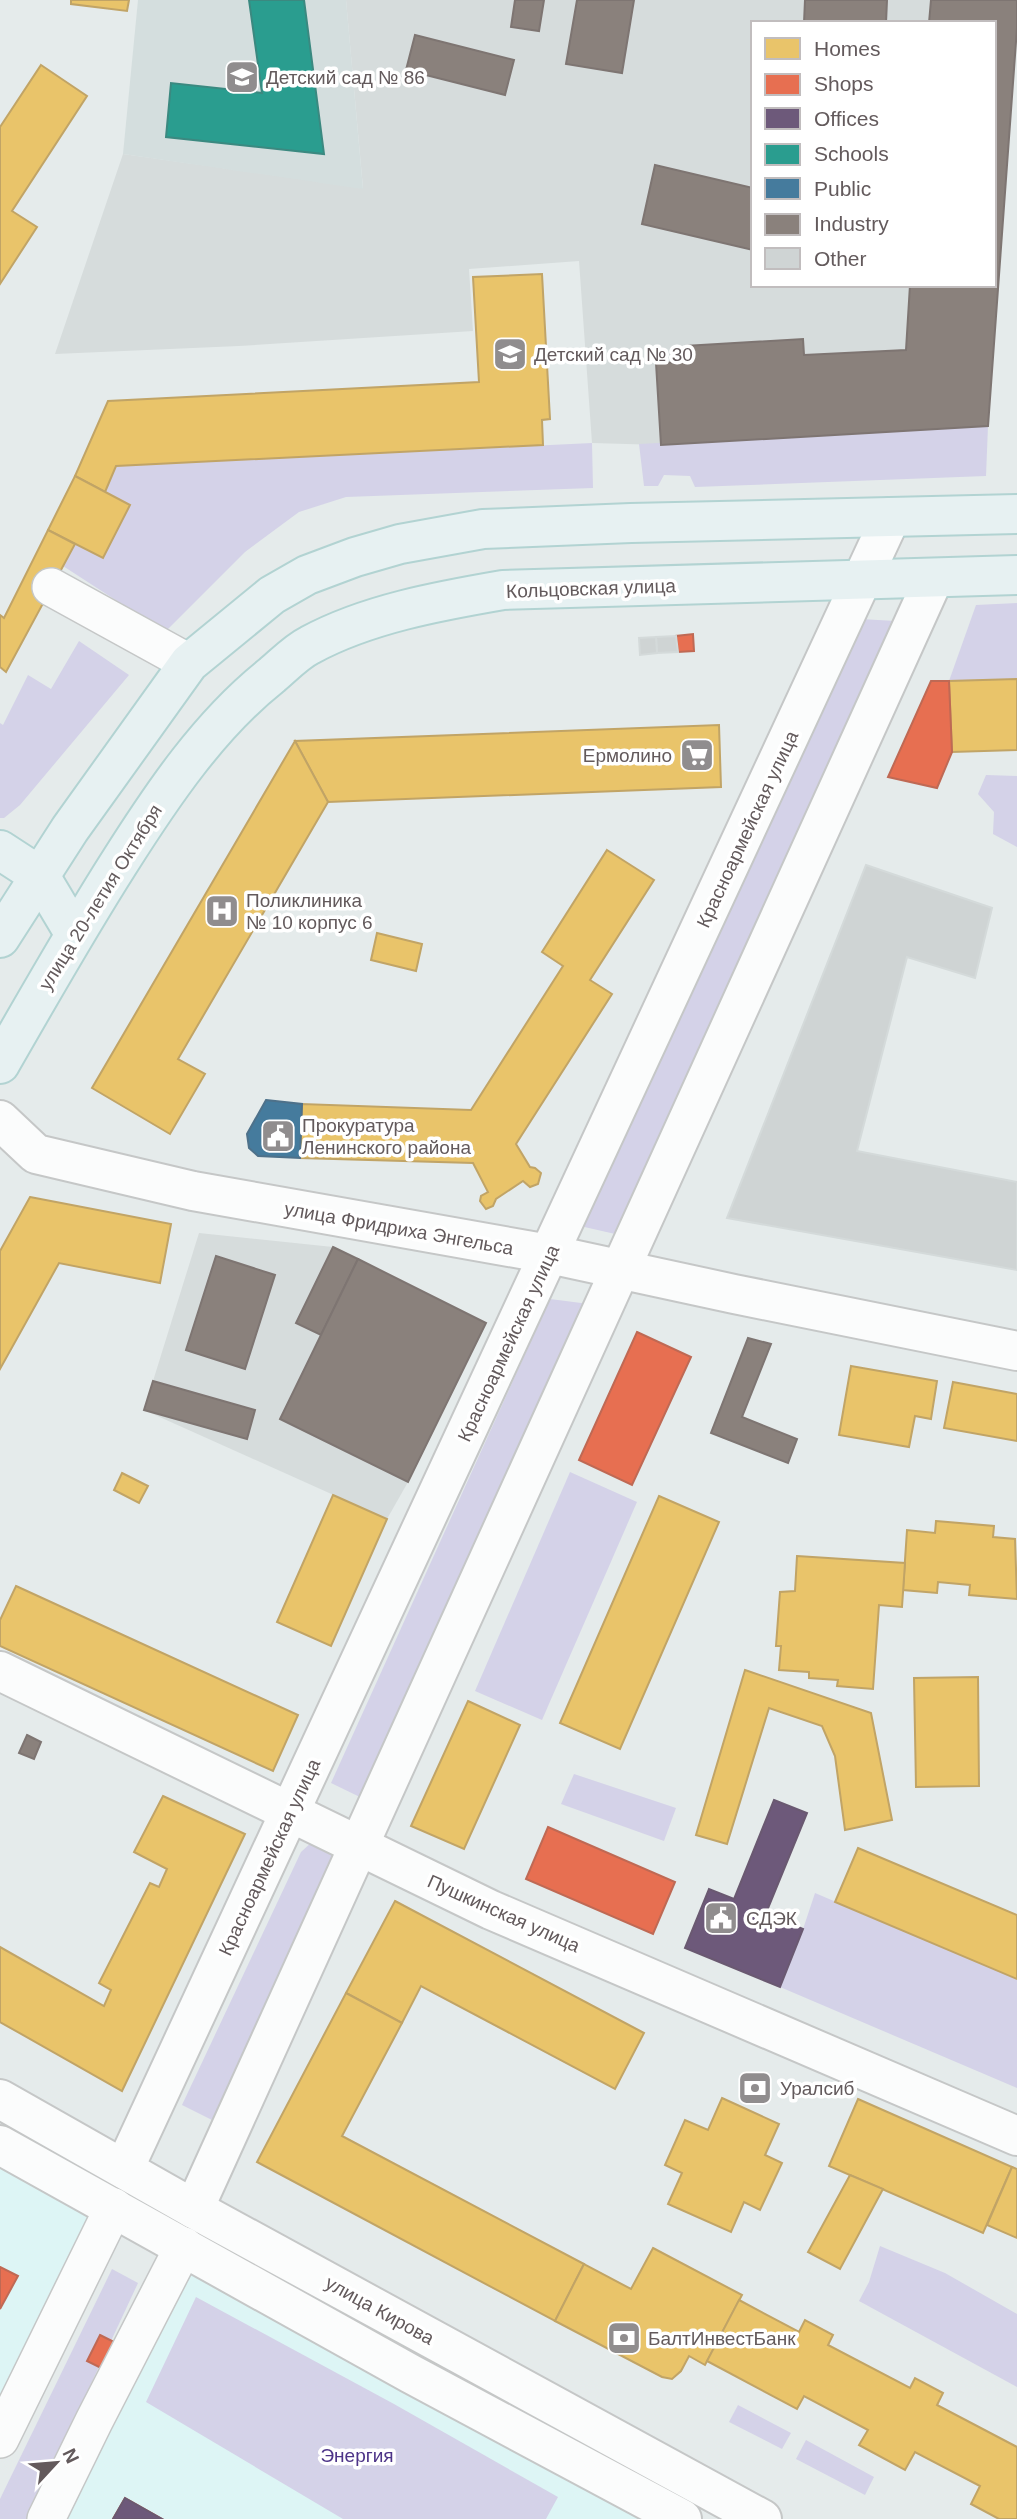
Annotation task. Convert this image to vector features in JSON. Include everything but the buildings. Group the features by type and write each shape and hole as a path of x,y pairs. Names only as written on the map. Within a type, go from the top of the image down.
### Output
{"main road":[{"path":"74,933 4,923 189,663 272,595 307,575 400,544 471,531 631,523 1017,514"},
{"name":"Кольцовская улица","path":"209,737 245,696 309,646 360,624 422,604 503,590 1017,575"},
{"name":"улица 20-летия Октября","path":"0,1064 74,933 156,805 209,737"},
{"path":"0,849 40,876 74,933"}],"street":[{"name":"Красноармейская улица","path":"124,2169 891,517"},
{"path":"194,2209 934,578"},
{"path":"51,587 189,663"},
{"name":"улица Фридриха Энгельса","path":"0,1120 36,1154 193,1191 549,1254 1017,1350"},
{"name":"Пушкинская улица","path":"0,1671 491,1910 1017,2136"},
{"name":"улица Кирова","path":"0,2099 194,2209 762,2519"},
{"name":"улица Кирова","path":"0,2145 411,2374 682,2519"},
{"path":"0,2440 114,2207"},
{"path":"47,2519 184,2246"}],"shaded area":[{"name":"Детский сад № 86","path":"138,0 346,0 363,189 123,154"},
{"path":"346,0 1017,0 988,426 661,445 592,443 579,261 469,269 473,331 239,346 55,354 123,154 363,188"},
{"path":"199,1233 333,1247 486,1323 387,1519 144,1410"},
{"path":"0,2157 104,2213 0,2426"},
{"path":"184,2246 682,2519 46,2519"}],"green space":[{"path":"988,426 986,476 695,487 690,476 664,475 658,486 644,486 639,444"},
{"path":"592,443 593,488 346,497 299,512 245,552 165,632 63,566 75,544 130,505 105,492 116,466"},
{"path":"1017,603 1017,679 949,681 976,605"},
{"path":"861,619 895,621 624,1236 580,1226"},
{"path":"79,641 129,675 20,805 4,818 0,818 0,723 3,725 28,675 51,689"},
{"path":"986,775 1017,776 1017,847 993,834 994,812 978,794"},
{"path":"550,1299 589,1304 364,1799 331,1783"},
{"path":"570,1472 637,1502 542,1720 475,1691"},
{"path":"574,1774 676,1808 664,1841 561,1804"},
{"path":"313,1841 336,1852 224,2126 182,2105 301,1852"},
{"path":"815,1893 1017,1979 1017,2088 780,1987"},
{"path":"880,2246 945,2273 1017,2314 1017,2387 859,2301 869,2282"},
{"path":"112,2269 138,2283 28,2519 0,2519 0,2499"},
{"name":"Энергия","path":"196,2297 558,2497 546,2519 343,2519 146,2402"},
{"path":"738,2405 791,2433 782,2449 729,2422"},
{"path":"806,2440 874,2477 865,2495 796,2459"}],"place":[{"name":"Детский сад № 86","path":"242,77"},
{"name":"Детский сад № 30","path":"510,354"},
{"name":"Ермолино","path":"697,755"},
{"name":"Поликлиника № 10 корпус 6","path":"222,911"},
{"name":"Прокуратура Ленинского района","path":"278,1136"},
{"name":"СДЭК","path":"721,1918"},
{"name":"Уралсиб","path":"755,2088"},
{"name":"БалтИнвестБанк","path":"624,2338"}]}
